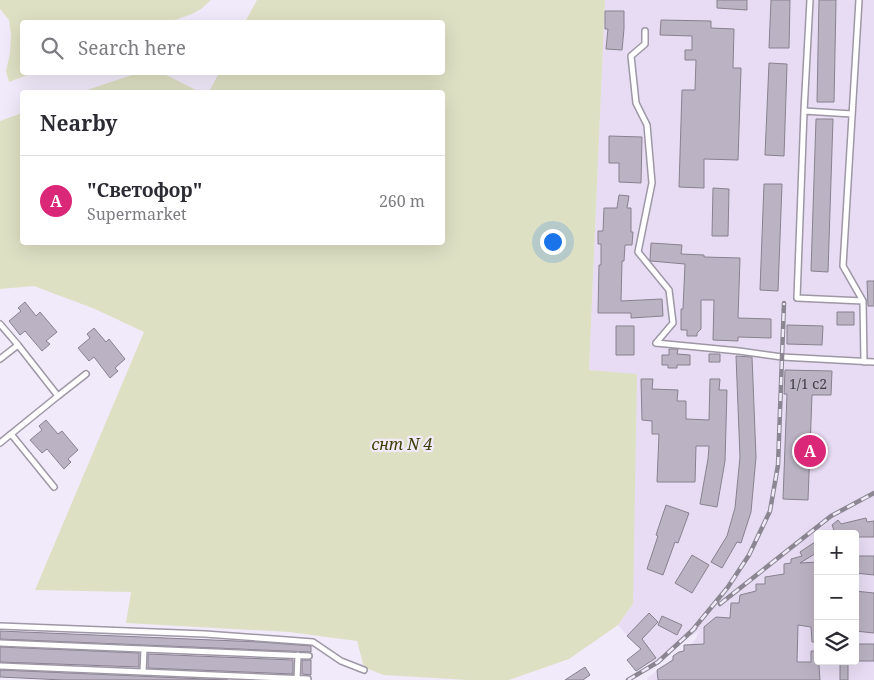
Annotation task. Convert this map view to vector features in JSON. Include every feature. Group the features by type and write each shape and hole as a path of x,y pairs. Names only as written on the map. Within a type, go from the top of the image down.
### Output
{"lane":[{"path":"810,0 797,298 863,302"},
{"path":"859,0 843,266 863,302 864,362"},
{"path":"645,31 646,44 631,56 636,103 647,125 652,183 638,252 669,290 673,323 656,343 782,357 874,362"},
{"path":"804,111 852,114"},
{"path":"0,324 58,396"},
{"path":"0,360 18,346"},
{"path":"0,443 86,374"},
{"path":"11,434 54,487"},
{"path":"0,626 205,634 314,642 341,661 364,670"},
{"path":"0,643 309,656"},
{"path":"143,672 144,649"},
{"path":"297,678 298,656"},
{"path":"0,666 308,679"}],"shaded area":[{"path":"605,0 874,0 874,680 647,680 647,678 667,664 673,656 683,651 684,645 691,645 702,629 652,663 618,625 633,604 589,370"},
{"path":"0,631 311,645 311,675 310,680 63,680 0,677"}],"green space":[{"path":"0,0 211,0 192,14 175,20 20,20 20,75 28,75 9,82 6,71 11,35 9,20 0,9"},
{"name":"снт N 4","path":"257,0 605,0 589,370 637,374 633,604 618,625 569,659 509,680 468,680 383,675 364,667 357,641 289,632 126,623 131,592 35,590 144,332 95,309 34,286 0,289 0,121 20,114 20,245 445,245 445,90 210,90 218,75 445,75 445,20 246,20"},
{"path":"132,75 166,75 195,90 87,90"}],"building":[{"path":"717,0 747,0 747,10 717,8"},
{"path":"771,0 790,0 789,48 769,48"},
{"path":"819,0 836,0 834,102 817,102"},
{"path":"605,11 624,11 622,50 606,49 608,29 605,29"},
{"path":"661,20 711,21 711,28 734,29 733,68 741,68 738,160 704,159 704,188 679,187 682,90 695,90 696,60 685,60 685,50 692,50 692,36 660,35"},
{"path":"769,63 787,64 784,156 765,155"},
{"path":"816,119 833,119 828,272 811,271"},
{"path":"609,136 642,137 641,183 619,182 619,163 609,163"},
{"path":"764,184 782,184 778,291 760,290"},
{"path":"713,188 729,189 728,236 712,236"},
{"path":"619,195 629,196 627,208 631,208 631,232 633,232 632,245 625,245 624,261 622,261 621,301 662,299 663,316 631,318 631,313 598,313 601,244 598,244 598,231 603,231 604,208 617,208"},
{"path":"651,243 682,245 681,254 740,258 738,318 771,319 771,338 738,337 738,341 713,340 714,300 701,300 701,329 697,336 687,336 687,330 681,330 685,264 651,261"},
{"path":"867,281 874,281 874,306 868,306"},
{"path":"25,302 36,316 40,312 57,332 46,341 50,344 42,351 25,331 20,335 9,321 21,311 18,308"},
{"path":"837,312 854,312 854,325 837,325"},
{"path":"787,325 823,326 822,345 787,344"},
{"path":"616,326 634,326 634,355 616,355"},
{"path":"94,328 106,342 109,339 125,359 115,368 118,371 110,378 94,357 89,361 78,348 90,338 87,334"},
{"path":"669,349 678,349 677,354 690,355 690,365 677,365 677,368 668,368 668,365 662,365 662,355 669,355"},
{"path":"709,354 720,354 720,362 709,362"},
{"path":"736,356 752,357 756,457 751,512 741,543 737,542 722,568 711,562 727,536 735,508 740,457"},
{"path":"785,370 832,371 831,395 812,395 808,500 783,499 787,394 784,394"},
{"path":"641,379 653,379 652,389 678,390 677,401 686,401 686,419 709,420 710,379 720,379 719,390 727,390 725,461 717,507 700,504 709,446 696,446 695,482 657,482 659,434 652,434 652,421 642,420"},
{"path":"46,420 58,434 62,431 78,450 68,459 71,462 64,469 47,449 42,453 30,440 42,430 39,426"},
{"path":"666,505 689,513 678,543 675,542 663,575 647,569"},
{"path":"866,518 867,522 874,521 874,537 859,537 859,530 834,530 832,525 838,520 841,524"},
{"path":"814,543 814,554 800,563 814,562 814,642 812,642 811,627 798,625 797,662 811,662 811,651 814,651 814,665 819,665 820,680 658,680 657,670 673,660 673,656 684,651 684,645 704,644 704,627 716,617 730,618 731,603 739,603 740,595 756,591 756,584 765,584 765,577 784,574 784,564 791,563 791,559 802,556 800,552"},
{"path":"692,555 709,565 692,593 675,583"},
{"path":"859,556 874,556 874,575 859,573"},
{"path":"859,591 874,593 874,633 859,631"},
{"path":"649,613 658,622 642,639 656,658 636,671 627,660 641,649 627,636"},
{"path":"662,616 682,625 677,635 658,625"},
{"path":"0,631 260,642 311,646 311,652 0,639"},
{"path":"859,644 874,644 874,661 859,661"},
{"path":"0,647 139,653 139,667 0,662"},
{"path":"148,654 293,660 293,674 148,668"},
{"path":"302,660 311,660 311,675 302,674"},
{"path":"840,665 848,665 848,680 840,680"},
{"path":"585,667 590,675 583,680 565,680"},
{"path":"0,670 228,680 63,680 0,677"}],"railway":[{"path":"691,632 728,587 749,555 770,511 778,465 784,303"},
{"path":"720,604 831,516 874,493"},
{"path":"628,680 658,662 695,628"}],"place":[{"name":"\"Светофор\"","path":"810,451"}]}
